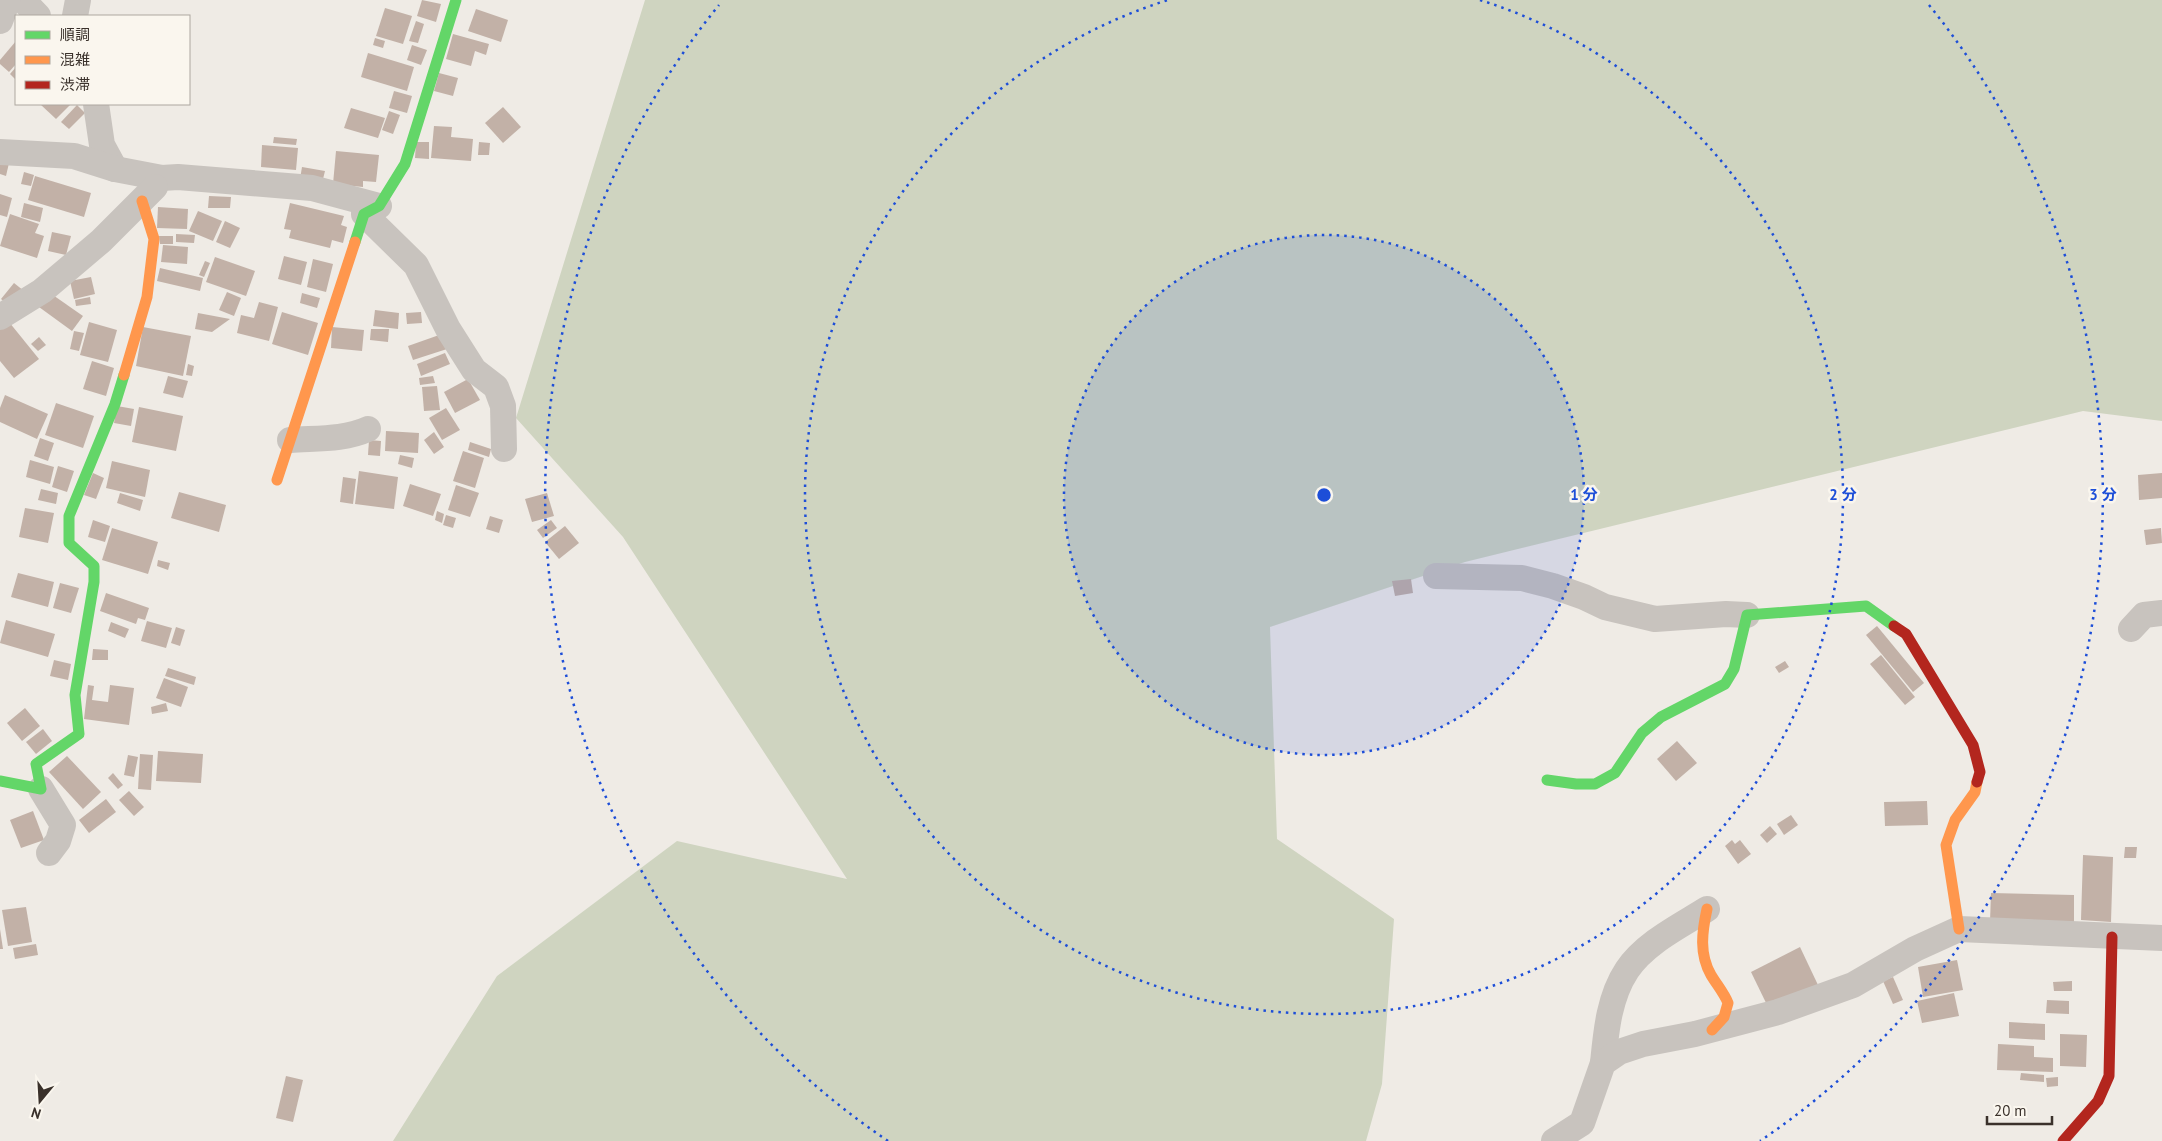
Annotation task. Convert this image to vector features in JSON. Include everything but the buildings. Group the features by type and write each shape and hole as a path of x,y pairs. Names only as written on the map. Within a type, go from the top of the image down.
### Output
{"street":[{"path":"0,21 8,0"},
{"path":"23,0 37,15"},
{"path":"75,15 78,0"},
{"path":"277,480 371,210 405,164 456,0"},
{"path":"96,105 102,145 115,169"},
{"path":"0,152 74,156 115,169 162,178 178,177 312,188 371,210 416,265 448,329 474,370 496,387 503,406 504,449"},
{"path":"0,316 42,291 101,241 142,201 162,178"},
{"path":"49,853 58,841 63,825 41,790 36,764 78,734 75,695 94,582 94,566 69,543 69,516 115,404 147,297 154,239 142,201"},
{"path":"290,440 336,438 358,434 368,429"},
{"path":"1436,576 1522,578 1553,586 1605,607 1655,619 1726,614 1747,615 1866,606 1906,634 1973,745 1980,772 1975,792 1955,820 1946,844 1959,929"},
{"path":"2131,629 2144,615 2162,613"},
{"path":"1547,780 1576,784 1595,784 1615,773 1642,733 1661,717 1725,684 1734,669 1747,615"},
{"path":"0,781 41,790"},
{"path":"1707,909 1701,943 1703,956 1711,975 1723,990 1728,1004 1724,1017 1712,1030"},
{"path":"1554,1141 1582,1123 1604,1063 1611,1004 1627,970 1646,950 1707,909"},
{"path":"1604,1063 1620,1052 1643,1044 1712,1030 1778,1012 1854,986 1915,949 1959,929 2039,931 2112,937 2162,938"},
{"path":"2063,1141 2098,1101 2109,1076 2112,937"}],"green space":[{"path":"645,0 2162,0 2162,421 2083,411 1465,562 1270,627 1277,839 1394,919 1382,1084 1366,1141 393,1141 497,976 677,841 847,879 623,537 516,418"}],"traffic: fast":[{"path":"355,242 364,214 379,206 405,164 456,0"},
{"path":"0,781 41,789 36,764 79,734 75,695 94,582 94,566 69,543 69,516 115,404 124,375"},
{"path":"1547,780 1576,784 1595,784 1615,773 1642,733 1661,717 1725,684 1734,669 1747,615 1866,606 1894,626"}],"traffic: slow":[{"path":"124,375 147,297 154,239 142,201"},
{"path":"277,480 355,242"},
{"path":"1959,929 1946,845 1955,820 1975,792 1977,782"},
{"path":"1707,909 1703,934 1703,951 1707,967 1728,1003 1724,1017 1712,1030"}],"traffic: jam":[{"path":"1894,626 1906,634 1973,745 1980,772 1977,782"},
{"path":"2063,1141 2098,1101 2109,1076 2112,937"}]}
